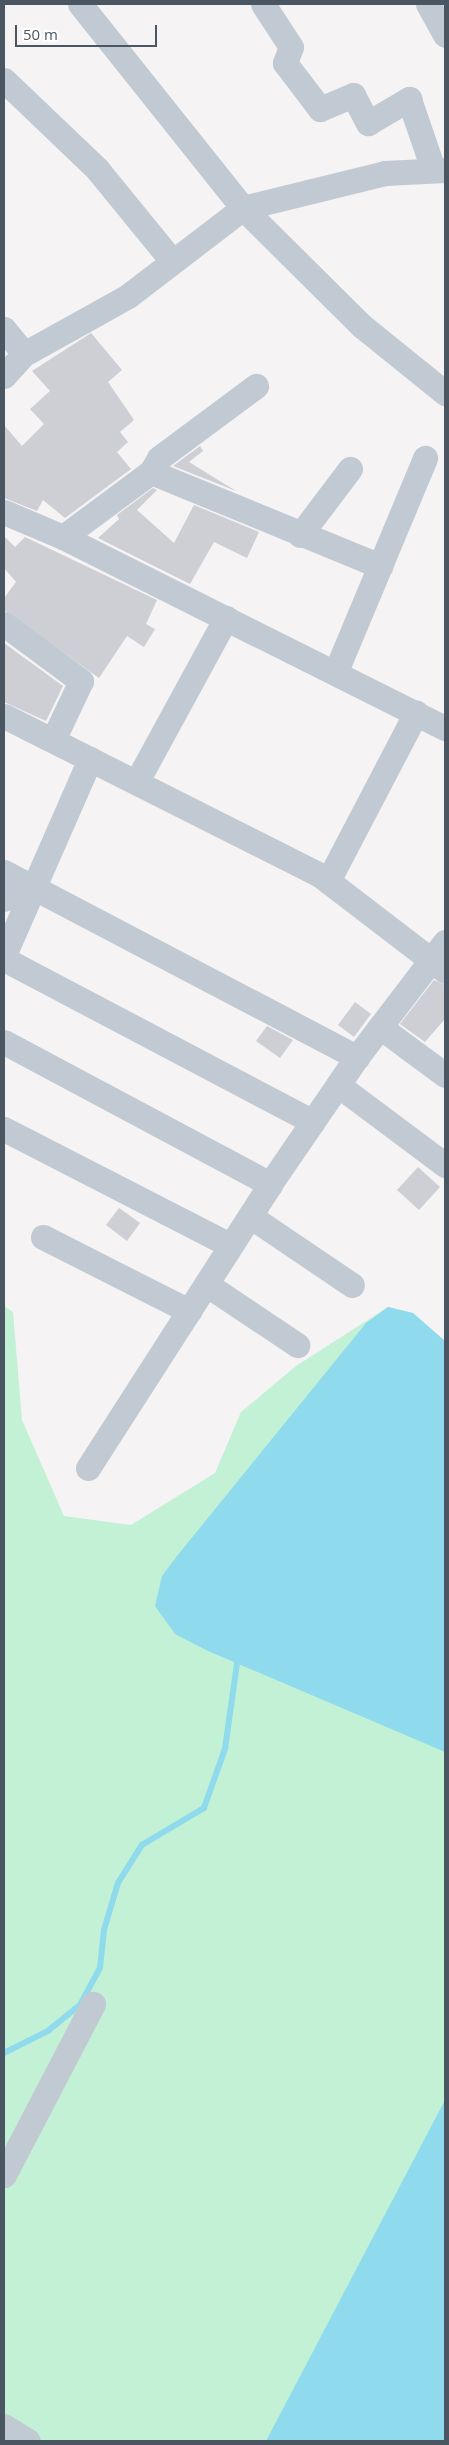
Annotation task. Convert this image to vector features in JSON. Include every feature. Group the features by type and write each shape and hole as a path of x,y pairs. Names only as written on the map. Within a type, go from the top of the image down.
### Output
{"street":[{"path":"80,4 243,208 362,326 445,392"},
{"path":"4,376 24,354 128,296 243,208 385,173 439,170 409,99 368,123 353,95 320,109 285,63 291,46 263,4"},
{"path":"428,4 445,34"},
{"path":"4,80 97,169 172,261"},
{"path":"4,329 24,354"},
{"path":"63,537 151,472 160,458 256,386"},
{"path":"336,671 425,458"},
{"path":"300,535 350,469"},
{"path":"151,472 300,535 380,566"},
{"path":"6,518 63,537 336,671 445,728"},
{"path":"137,781 226,618"},
{"path":"4,624 81,681 53,740"},
{"path":"328,881 416,713"},
{"path":"4,716 137,781 328,881 441,958 380,1027 357,1057 230,1245 88,1468"},
{"path":"4,955 36,886 90,759"},
{"path":"4,872 36,886 85,917 224,984 357,1057"},
{"path":"4,899 36,886"},
{"path":"4,959 313,1122"},
{"path":"380,1027 445,1074"},
{"path":"4,1042 270,1184"},
{"path":"338,1085 445,1165"},
{"path":"4,1130 230,1245"},
{"path":"250,1216 352,1285"},
{"path":"43,1237 189,1311"},
{"path":"206,1284 297,1346"},
{"path":"4,2175 93,2004"},
{"path":"4,2426 28,2441"}],"green space":[{"path":"4,1306 13,1312 22,1420 64,1516 131,1525 215,1473 241,1412 296,1366 388,1307 413,1313 445,1341 445,2441 4,2441"}],"water":[{"path":"388,1307 413,1313 445,1341 445,1752 208,1651 175,1634 155,1606 162,1576 177,1556 366,1323"},
{"path":"445,2100 445,2441 266,2441"}],"building":[{"path":"91,333 122,370 108,382 134,420 120,432 128,442 117,452 131,469 65,518 43,500 37,511 4,498 4,425 22,446 44,424 30,409 50,391 32,371"},
{"path":"200,446 203,451 189,462 236,491 173,466"},
{"path":"153,488 157,490 137,510 174,543 194,505 259,532 247,558 214,542 190,584 98,538 119,519 117,515"},
{"path":"4,536 15,547 25,537 157,600 146,624 155,629 144,647 127,636 99,678 4,610 4,598 16,582 4,568"},
{"path":"4,643 63,686 46,721 4,702"},
{"path":"434,980 445,985 445,1019 425,1042 400,1024"},
{"path":"355,1002 371,1014 354,1037 338,1025"},
{"path":"267,1026 293,1040 280,1058 256,1041"},
{"path":"418,1167 440,1187 419,1210 397,1190"},
{"path":"119,1208 140,1223 127,1241 106,1225"}],"waterway":[{"path":"4,2053 48,2031 80,2005 100,1968 104,1930 118,1883 142,1845 204,1808 225,1749 238,1657"}]}
